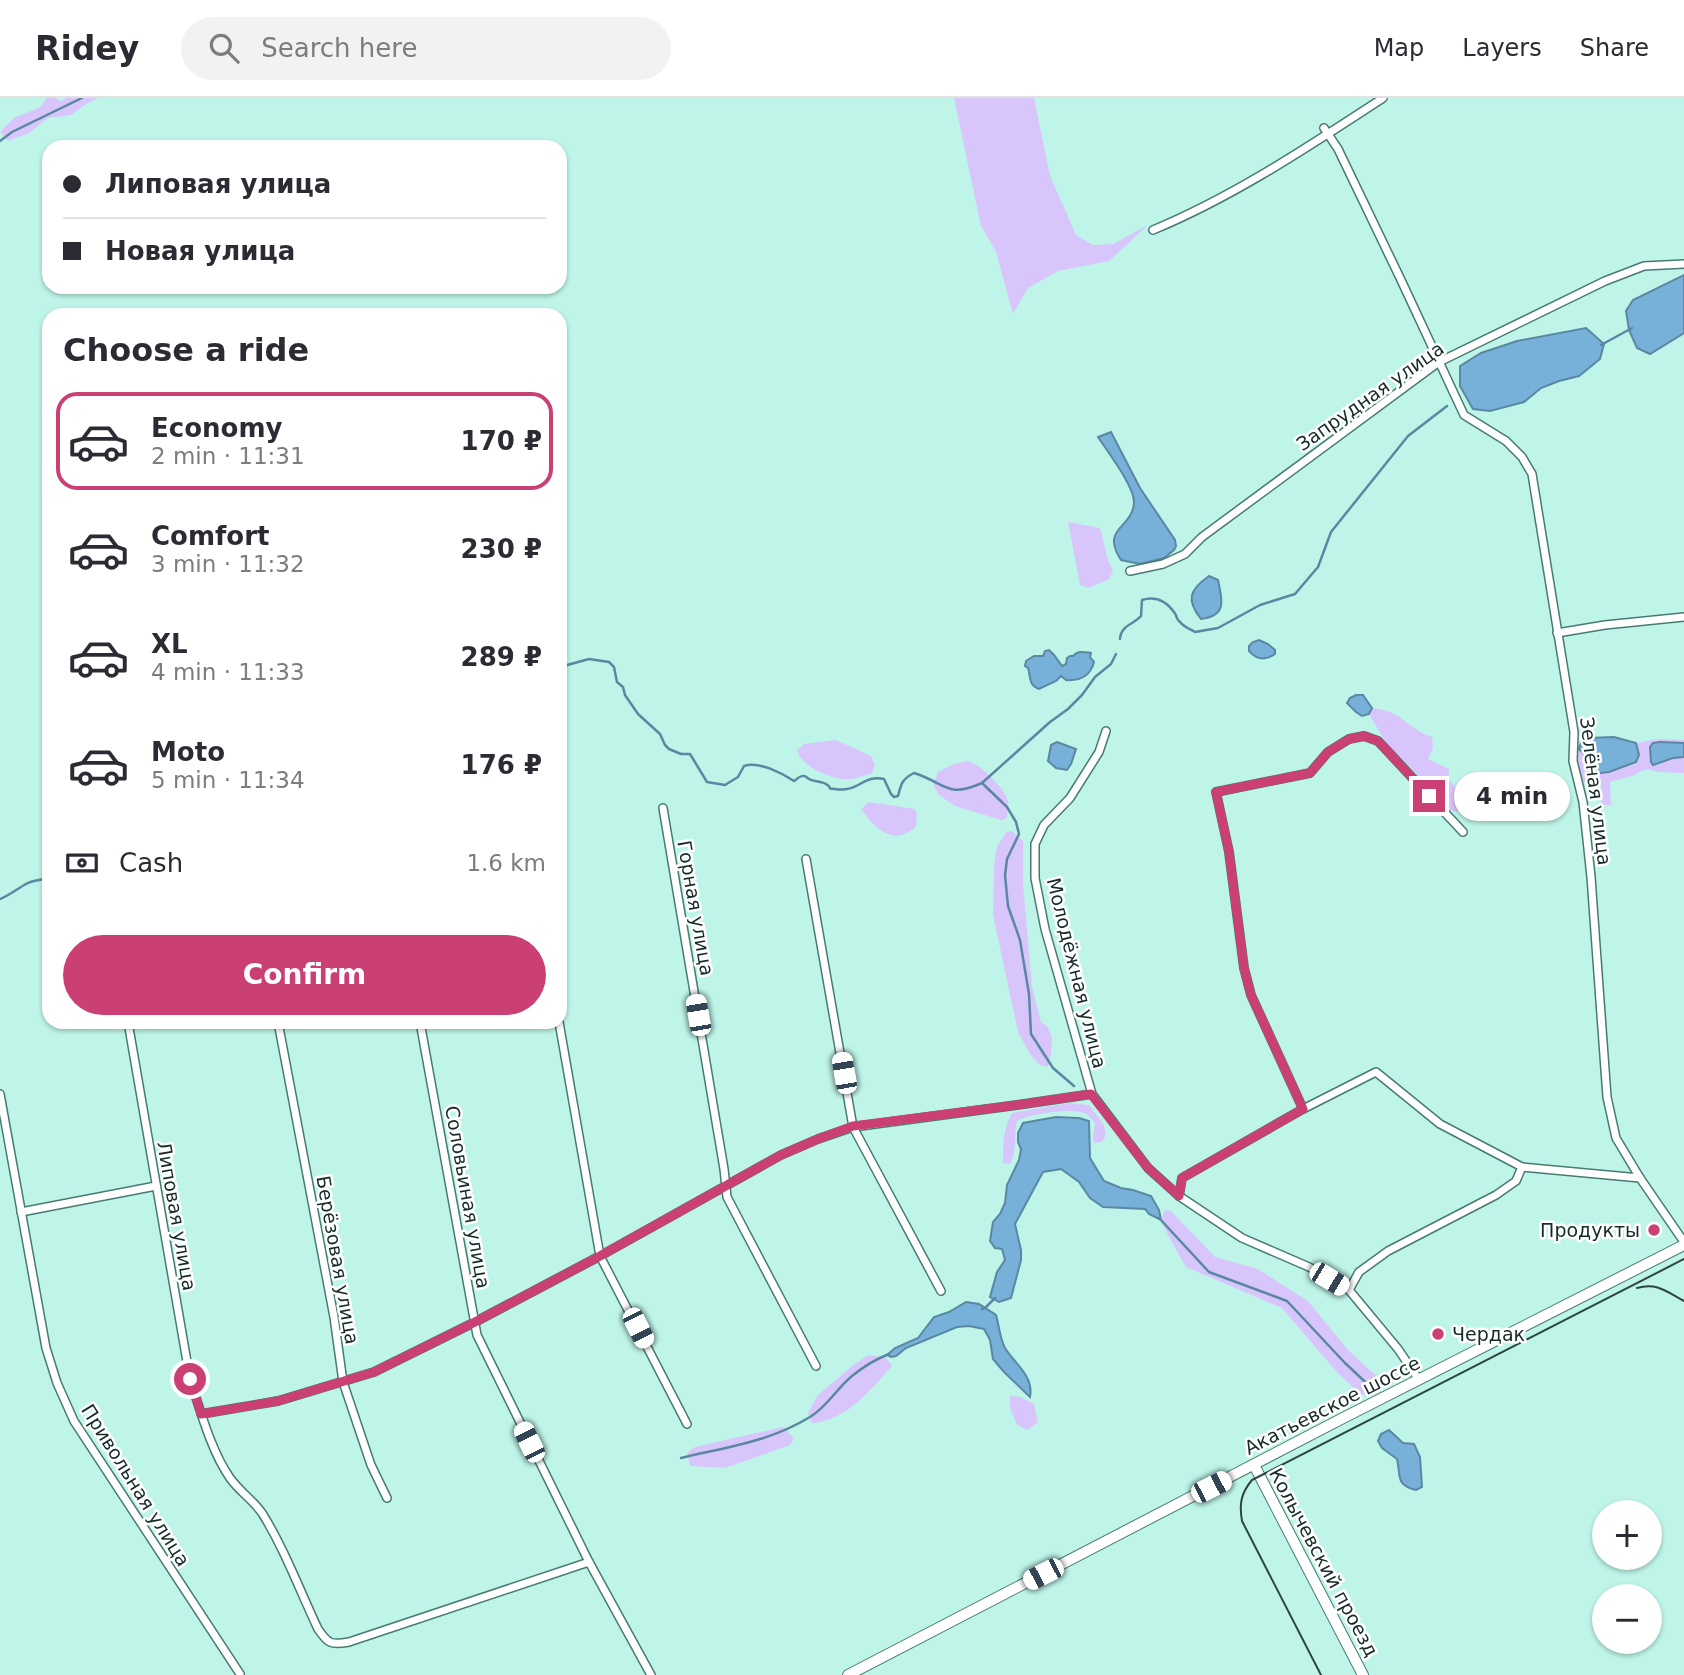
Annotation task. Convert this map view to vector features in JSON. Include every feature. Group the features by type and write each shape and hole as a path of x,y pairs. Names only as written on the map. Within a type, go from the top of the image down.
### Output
{"main road":[{"name":"Акатьевское шоссе","path":"848,1675 1684,1243"},
{"name":"Колычевский проезд","path":"1254,1465 1363,1675"}],"street":[{"path":"1153,230 1192,214 1226,195 1383,98"},
{"name":"Зелёная улица","path":"1326,131 1338,149 1464,415 1506,441 1522,457 1532,474 1574,732 1573,761 1583,802 1607,1097 1616,1138 1684,1243"},
{"name":"Запрудная улица","path":"1130,571 1163,564 1185,554 1202,537 1439,362 1605,281 1644,266 1684,264"},
{"path":"1557,633 1684,617"},
{"name":"Молодёжная улица","path":"1106,731 1101,749 1070,797 1044,825 1035,844 1035,878 1045,929 1091,1094 1148,1168 1179,1196 1242,1238 1309,1267 1349,1290 1398,1349 1419,1380"},
{"path":"1303,1109 1251,995 1244,968 1229,852 1216,792 1310,773 1328,752 1349,739 1364,736 1378,741 1463,832"},
{"name":"Горная улица","path":"663,808 727,1197 816,1366"},
{"path":"806,859 853,1126 941,1291"},
{"name":"Липовая улица","path":"129,1029 190,1379 201,1414 219,1459 230,1479 261,1513 325,1640 333,1644 349,1642 589,1562"},
{"name":"Берёзовая улица","path":"279,1029 334,1317 343,1382 371,1465 387,1498"},
{"name":"Соловьиная улица","path":"422,1029 477,1335 589,1562 651,1675"},
{"path":"560,1029 600,1256 687,1424"},
{"path":"1179,1196 1182,1178 1303,1109 1376,1072 1440,1124 1522,1167 1640,1178"},
{"name":"Привольная улица","path":"0,1094 46,1348 57,1383 74,1421 240,1674"},
{"path":"201,1414 278,1401 374,1372 600,1256 781,1155 853,1126 1091,1094"},
{"path":"1349,1290 1359,1272 1388,1251 1496,1195 1516,1181 1522,1167"},
{"path":"21,1212 156,1186"}],"shaded area":[{"path":"47,98 62,101 66,98 98,98 71,115 48,118 29,133 8,141 0,132 14,118 40,107"},
{"path":"954,98 1034,98 1050,176 1076,235 1093,245 1113,244 1148,225 1109,261 1058,271 1028,288 1013,314 996,252 981,226"},
{"path":"1068,522 1100,528 1113,571 1109,579 1088,588 1080,585"},
{"path":"1372,708 1398,716 1432,737 1433,748 1428,759 1449,769 1449,780 1465,807 1460,812 1448,809 1389,747 1369,714"},
{"path":"1659,739 1684,740 1684,743 1660,742 1653,765 1684,757 1684,773 1646,769 1610,782 1611,805 1602,805 1601,784 1589,788 1581,778 1575,755 1579,749 1587,758 1609,772 1631,765 1639,750 1636,743"},
{"path":"836,740 871,756 875,765 872,773 851,779 830,776 809,766 797,750 804,744"},
{"path":"967,761 984,771 1002,790 1008,801 1007,818 1001,820 955,806 939,795 933,784 938,772"},
{"path":"869,802 915,809 916,827 895,836 883,832 861,809"},
{"path":"1012,831 1023,841 1023,884 1032,987 1041,1022 1048,1027 1052,1038 1048,1067 1040,1065 1030,1054 1018,1032 993,915 997,847 1006,832"},
{"path":"1069,1103 1089,1105 1104,1125 1106,1135 1102,1142 1094,1143 1095,1124 1082,1112 1063,1111 1023,1118 1017,1121 1015,1148 1010,1164 1003,1163 1005,1131 1012,1113"},
{"path":"1165,1210 1171,1211 1215,1257 1258,1269 1308,1301 1348,1350 1382,1381 1381,1392 1373,1396 1360,1394 1336,1371 1282,1308 1186,1267 1161,1220"},
{"path":"869,1355 886,1358 892,1366 867,1394 847,1410 825,1421 812,1423 808,1413 818,1395"},
{"path":"1010,1396 1021,1397 1034,1404 1038,1422 1028,1430 1017,1425 1010,1408"},
{"path":"783,1427 794,1438 790,1445 725,1468 690,1466 687,1453 695,1447"}],"water":[{"path":"1684,275 1684,333 1650,354 1637,348 1629,330 1626,311 1633,300"},
{"path":"1586,328 1604,344 1600,359 1579,376 1541,388 1524,402 1490,411 1473,409 1460,386 1460,366 1481,353 1517,341"},
{"path":"1111,432 1140,488 1175,540 1174,550 1164,558 1140,564 1121,560 1115,549 1115,535 1132,512 1134,503 1130,488 1098,437"},
{"path":"1209,576 1218,580 1221,606 1216,614 1201,619 1193,606 1192,596 1197,586"},
{"path":"1259,640 1275,650 1275,654 1261,659 1252,654 1249,646"},
{"path":"1049,650 1062,666 1066,664 1067,658 1081,652 1091,653 1090,657 1094,662 1084,677 1066,680 1061,676 1039,689 1031,683 1026,661 1034,656 1043,656 1045,651"},
{"path":"1356,695 1363,695 1372,708 1369,714 1362,716 1347,703"},
{"path":"1614,737 1636,743 1639,755 1636,762 1609,772 1593,774 1587,767 1587,758 1579,749 1581,742 1587,738"},
{"path":"1057,742 1076,749 1067,770 1056,768 1048,761 1051,745"},
{"path":"1653,743 1684,743 1684,757 1653,765 1650,747"},
{"path":"1056,1117 1089,1121 1090,1158 1104,1181 1151,1196 1161,1220 1145,1209 1103,1207 1090,1198 1079,1182 1061,1169 1043,1172 1015,1224 1021,1260 1011,1298 999,1302 990,1297 997,1272 1005,1260 1002,1249 995,1248 990,1241 993,1222 1005,1203 1007,1185 1019,1160 1021,1149 1018,1133 1023,1123"},
{"path":"966,1302 979,1304 996,1315 1005,1348 1029,1383 1030,1397 993,1359 990,1340 984,1329 957,1327 906,1348 896,1356 887,1355 895,1348 918,1338 934,1317"},
{"path":"1389,1430 1403,1443 1414,1444 1420,1457 1422,1487 1416,1490 1405,1485 1399,1475 1397,1459 1382,1448 1378,1441 1381,1434"}],"waterway":[{"path":"0,141 12,132 82,98"},
{"path":"1601,345 1632,328"},
{"path":"1120,639 1125,628 1141,616 1142,600 1156,599 1164,602 1182,624 1195,632 1218,628 1260,605 1295,594 1318,567 1331,532 1408,436 1447,406"},
{"path":"567,665 589,659 609,662 614,667 617,682 623,687 625,695 638,714 660,734 669,749 690,754 707,782 725,785 738,777 744,766 756,765 777,771 794,781 805,776 832,789 843,790 871,779 884,779 894,797 898,796 904,780 914,773 953,790 982,783 1068,709 1095,677 1111,664 1116,654"},
{"path":"982,783 1007,807 1016,822 1019,834 1007,859 1005,875 1008,906 1020,940 1029,994 1031,1034 1053,1068 1074,1086"},
{"path":"0,899 29,883 42,880"},
{"path":"1159,1218 1209,1272 1287,1301 1376,1392"},
{"path":"982,1309 995,1298"},
{"path":"681,1458 747,1443 795,1425 816,1413 856,1373 889,1354"}],"tram line":[{"path":"1321,1675 1242,1521 1242,1499 1252,1480 1684,1259"},
{"path":"1637,1288 1656,1287 1684,1301"}],"place":[{"name":"Продукты","path":"1654,1230"},
{"name":"Чердак","path":"1438,1334"}],"route":[{"path":"190,1379 201,1414 278,1401 374,1372 600,1256 781,1155 853,1126 1091,1094 1148,1168 1179,1196 1182,1178 1303,1109 1251,995 1244,968 1229,852 1216,792 1310,773 1328,752 1349,739 1364,736 1378,741 1429,796"}]}
